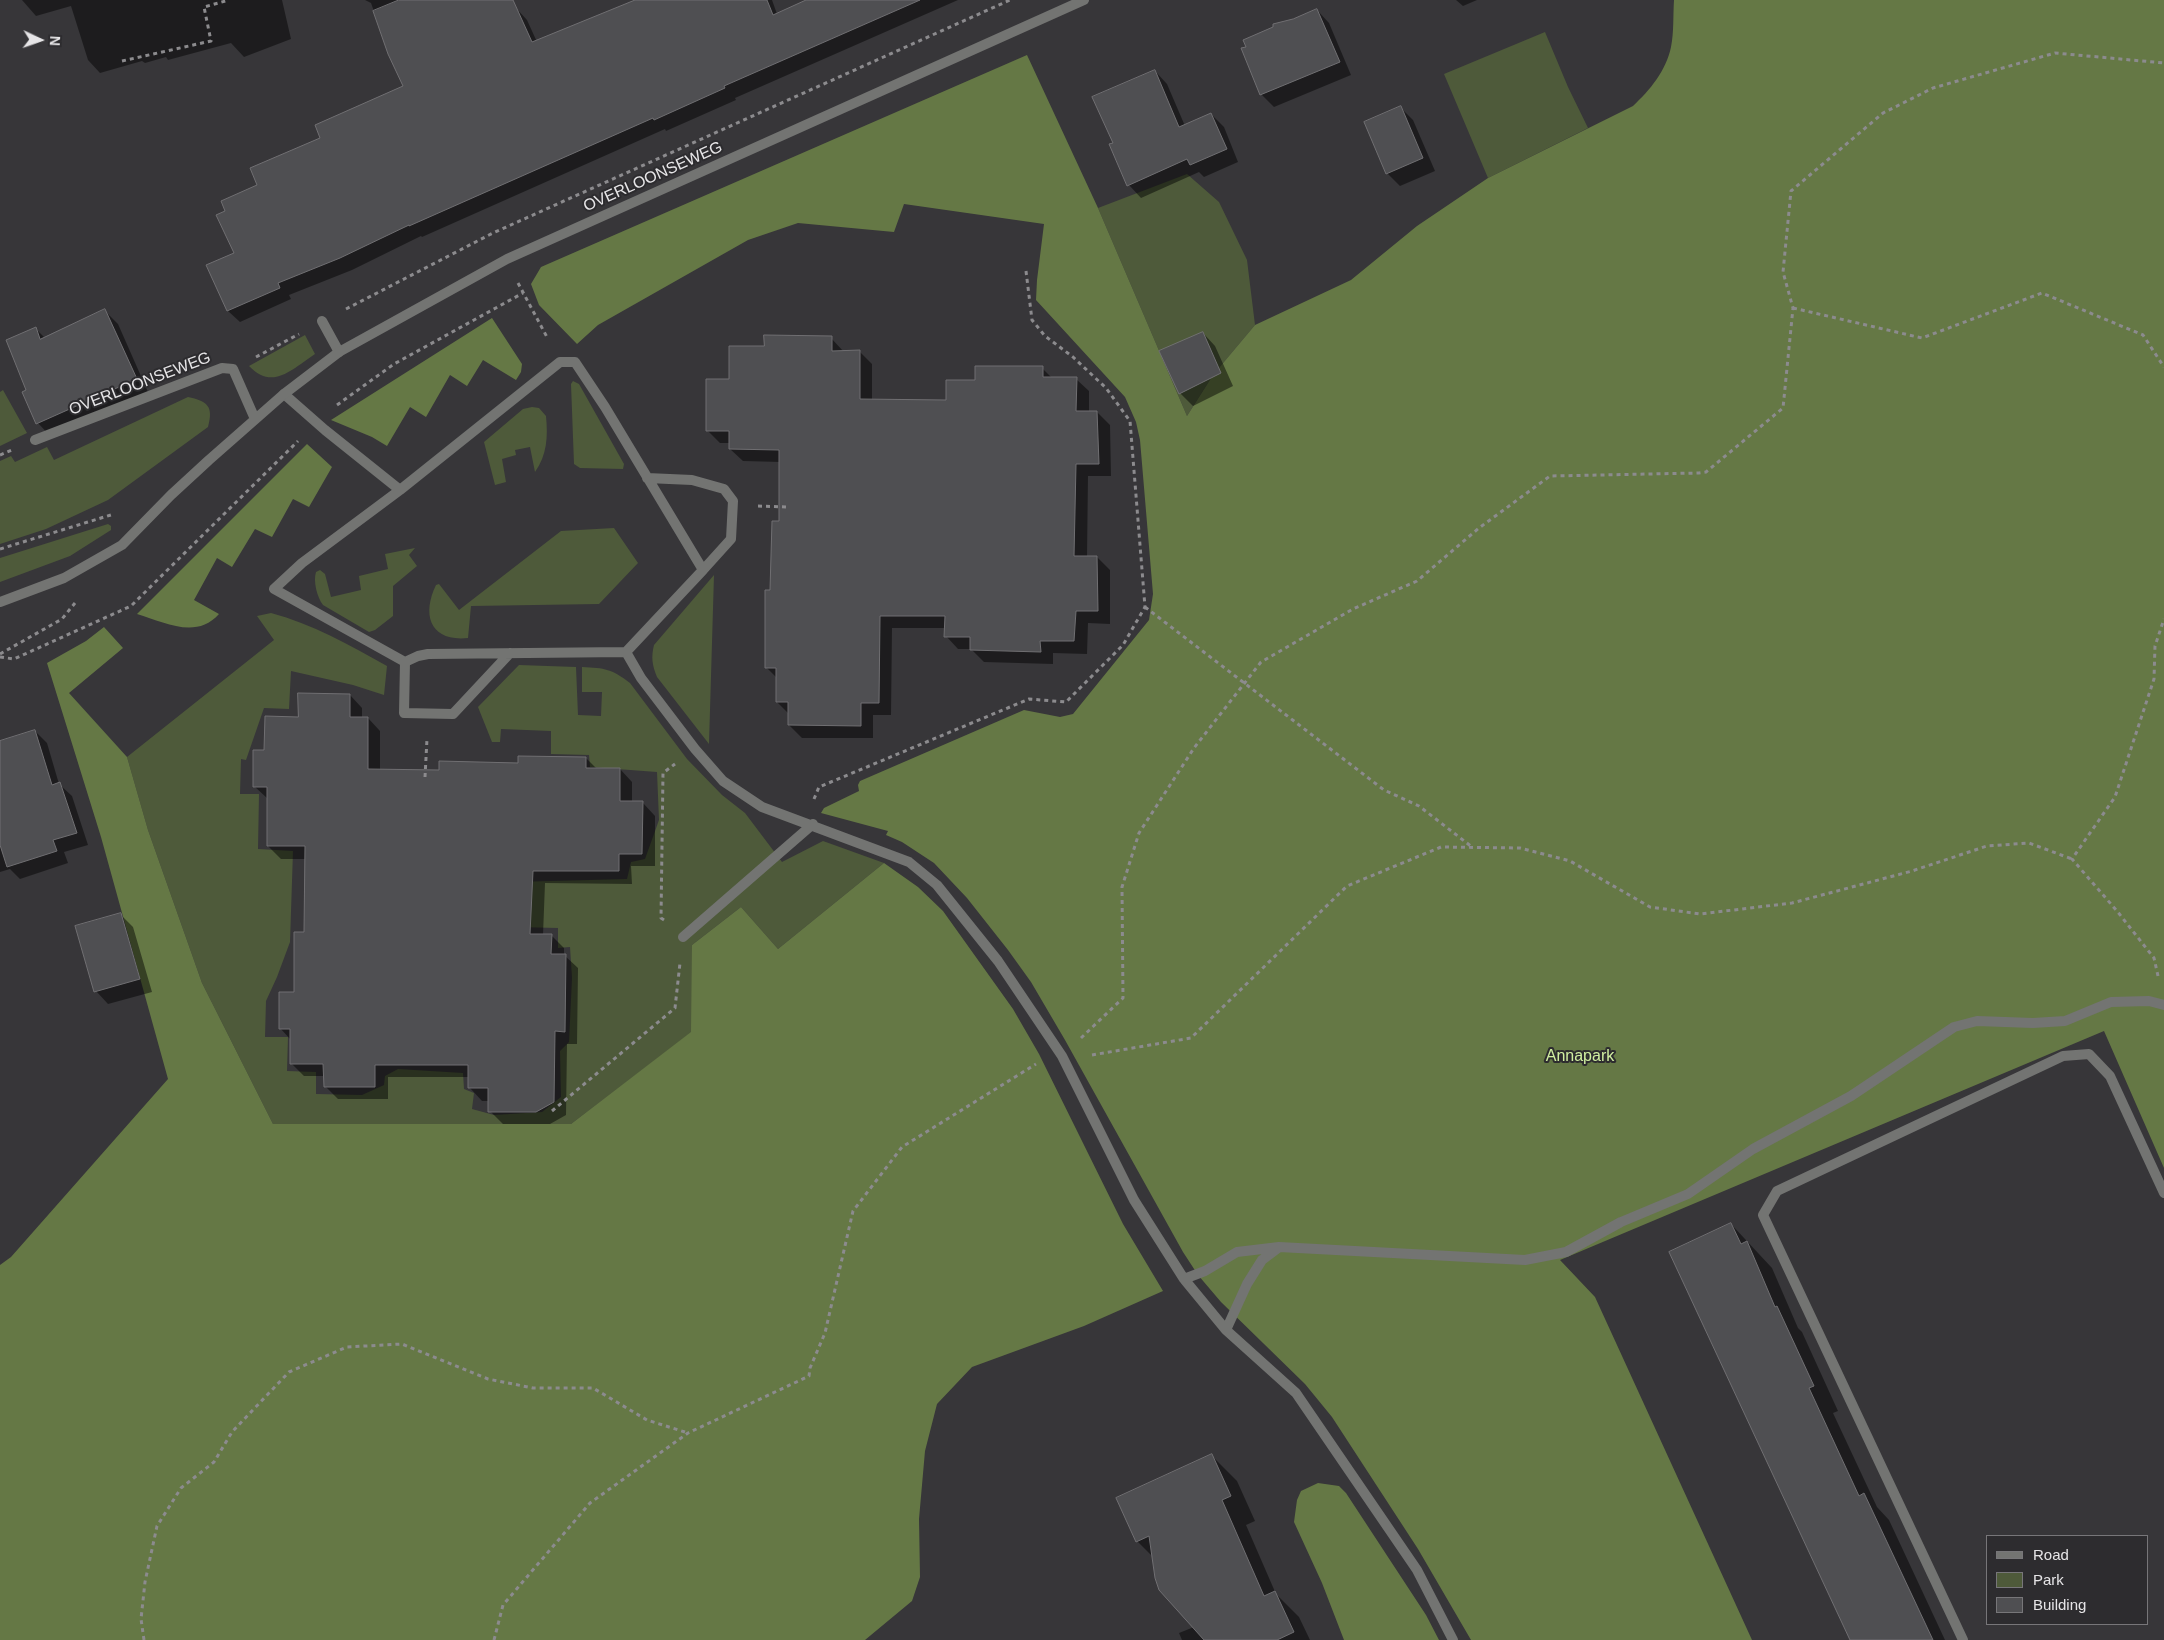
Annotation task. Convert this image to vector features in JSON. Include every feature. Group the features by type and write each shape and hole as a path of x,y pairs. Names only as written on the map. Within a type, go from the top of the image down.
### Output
{"street":[{"name":"OVERLOONSEWEG","path":"0,602 64,578 122,546 171,495 284,394 340,352 507,259 1084,0"},
{"path":"322,321 340,352"},
{"path":"405,662 274,589 302,563 400,490 560,362 575,362 605,407 703,570"},
{"name":"OVERLOONSEWEG","path":"35,440 222,368 233,369 256,419"},
{"path":"284,394 400,490"},
{"path":"405,662 428,654 626,652 731,539 733,501 724,489 692,480 647,478"},
{"path":"626,652 641,678 695,749 723,782 762,807 909,862 937,885 998,961 1063,1058 1134,1200 1184,1279 1226,1330 1296,1393 1417,1570 1453,1640"},
{"path":"405,662 404,713 454,714 510,653"},
{"path":"683,936 809,824"},
{"path":"1184,1279 1205,1271 1237,1252 1279,1247 1525,1260 1566,1252 1621,1222 1688,1194 1753,1149 1851,1096 1954,1027 1977,1020 2033,1024 2065,1020 2111,1002 2149,1001 2164,1005"},
{"path":"1963,1640 1763,1215 1777,1191 2063,1056 2089,1054 2110,1076 2164,1193"},
{"path":"1226,1330 1247,1284 1262,1260 1279,1247"}],"path":[{"path":"122,61 212,41 204,6 229,0"},
{"name":"OVERLOONSEWEG","path":"233,369 493,233 1010,0"},
{"path":"1063,1058 1123,998 1122,886 1140,833 1194,748 1261,662 1353,609 1417,581 1479,528 1550,476 1699,474 1706,472 1784,408 1793,308 1783,272 1791,191 1883,113 1933,88 2055,52 2164,63"},
{"path":"493,233 560,362"},
{"path":"809,824 819,787 1030,699 1066,702 1123,645 1145,607 1130,421 1106,388 1073,357 1045,336 1032,320 1026,272"},
{"path":"0,657 14,659 131,606 316,422 348,396 394,364 523,293"},
{"path":"1793,308 1922,338 2042,293 2143,335 2164,367"},
{"path":"0,549 117,513"},
{"path":"1145,607 1384,790 1420,806 1472,847"},
{"path":"2072,859 2115,797 2154,678 2155,646 2164,619"},
{"path":"425,777 429,714"},
{"path":"552,1111 676,1008 683,936 661,918 663,773 695,749"},
{"path":"494,1640 503,1605 590,1503 688,1433 809,1376 810,1368 825,1333 853,1211 902,1147 1049,1056 1063,1058 1191,1038 1348,886 1441,847 1520,848 1570,862 1650,907 1700,914 1792,903 1912,871 1986,846 2029,843 2072,859 2154,958 2160,986"},
{"path":"144,1640 141,1619 145,1582 157,1526 181,1488 214,1462 232,1432 289,1372 347,1347 402,1344 488,1379 533,1388 593,1388 647,1420 688,1433"}],"green space":[{"name":"Annapark","path":"1674,0 2164,0 2164,1168 2104,1031 1560,1260 1595,1297 1752,1640 1471,1640 1418,1549 1332,1417 1305,1384 1221,1302 1198,1275 1183,1252 1065,1040 1031,982 1008,950 967,898 934,863 902,842 886,835 888,831 821,813 824,808 859,791 858,785 860,781 1024,710 1060,717 1073,714 1149,620 1153,594 1140,440 1136,422 1125,397 1036,300 1044,224 904,204 894,232 798,223 748,240 598,325 577,344 539,305 531,284 541,267 1027,55 1098,208 1187,416 1213,375 1255,325 1351,280 1417,226 1488,178 1633,106 1656,80 1669,56 1673,36"},
{"path":"1545,32 1588,128 1488,178 1444,74"},
{"path":"1187,174 1219,202 1247,260 1255,325 1213,375 1187,416 1098,208"},
{"path":"492,318 522,364 521,372 516,380 483,360 467,386 450,375 426,417 410,407 387,446 372,437 331,420"},
{"path":"305,335 315,354 290,371 274,377 266,377 249,366"},
{"path":"573,381 579,384 624,464 623,469 580,468 574,464 571,384"},
{"path":"3,390 27,433 0,446 0,392"},
{"path":"188,397 200,400 209,409 210,420 208,427 108,500 46,529 0,544 0,461 11,456 15,462 47,447 54,460"},
{"path":"539,408 546,416 546,446 539,466 535,472 530,447 515,450 516,455 502,459 506,482 495,485 484,442 523,409"},
{"path":"307,444 332,467 309,507 293,499 272,537 255,529 232,567 217,558 194,600 219,614 210,622 190,628 180,627 137,614"},
{"path":"108,524 111,526 111,530 70,556 0,582 0,558"},
{"path":"614,528 638,563 599,604 471,606 468,638 445,636 433,625 429,607 436,585 439,584 459,610 561,531"},
{"path":"415,548 409,555 417,566 393,586 393,616 375,630 369,632 321,602 315,584 316,572 320,570 325,574 331,597 361,590 359,576 388,569 385,554"},
{"path":"714,575 709,744 657,677 652,657 654,645"},
{"path":"271,613 316,629 387,666 384,695 353,685 291,671 289,709 264,708 246,760 241,759 240,794 259,794 258,849 293,851 290,942 266,1001 265,1037 288,1037 287,1071 316,1072 316,1094 362,1095 384,1085 385,1076 398,1069 463,1073 464,1089 474,1093 472,1109 494,1115 542,1112 561,1097 560,1051 569,1042 572,978 570,947 558,948 558,928 516,927 514,882 627,879 631,862 645,859 659,820 657,772 590,767 589,755 551,754 551,731 501,729 500,742 492,742 478,707 519,665 576,667 578,715 601,716 602,692 582,692 582,667 608,670 630,683 687,759 722,795 745,813 782,862 823,841 884,863 778,949 741,907 692,945 692,1032 571,1124 273,1124 202,983 148,830 127,757 274,640 257,616"},
{"path":"104,627 123,648 69,693 127,757 148,830 202,983 273,1124 571,1124 691,1032 692,945 741,907 778,949 884,863 918,887 943,911 1013,1009 1039,1054 1123,1224 1163,1291 1084,1326 972,1367 937,1404 925,1451 919,1519 920,1577 912,1601 865,1640 0,1640 0,1265 11,1257 168,1079 101,837 47,663 86,641"},
{"path":"1318,1483 1339,1486 1346,1493 1426,1615 1439,1640 1344,1640 1322,1583 1294,1522 1297,1500 1301,1491"}],"building":[{"path":"399,0 513,0 532,42 635,0 767,0 773,15 806,0 920,0 724,86 725,88 654,120 653,118 409,225 340,258 278,283 280,288 227,311 206,265 234,253 216,215 225,211 221,201 257,185 250,168 320,138 315,125 403,86 388,54 373,11"},
{"path":"1317,9 1340,62 1260,95 1241,48 1246,47 1243,40 1273,27 1273,24 1293,19"},
{"path":"1155,70 1179,127 1211,113 1227,149 1190,165 1187,159 1127,186 1109,144 1113,143 1092,97"},
{"path":"1401,106 1423,158 1386,174 1364,122"},
{"path":"105,309 137,379 36,424 22,392 26,390 6,340 36,327 40,339"},
{"path":"1203,332 1221,373 1179,394 1159,351"},
{"path":"764,335 832,336 832,351 860,350 860,399 946,400 946,380 975,380 975,366 1043,366 1043,377 1077,377 1076,411 1097,411 1099,464 1076,464 1074,556 1097,556 1098,611 1076,611 1074,641 1040,641 1041,652 970,650 970,637 944,637 945,616 880,616 879,703 861,703 861,726 788,725 788,702 776,702 776,668 765,668 765,590 770,590 772,521 779,521 779,450 729,449 729,431 706,431 706,379 729,379 729,346 764,346"},
{"path":"298,693 350,694 350,717 368,717 368,769 439,770 439,761 518,763 518,756 586,757 586,768 620,768 620,801 643,801 642,854 619,854 619,871 533,871 530,934 552,934 551,954 566,954 565,1032 555,1031 554,1102 536,1112 488,1112 488,1088 468,1088 468,1065 375,1065 375,1087 324,1087 323,1064 290,1064 290,1029 279,1029 279,992 294,992 294,932 304,932 305,846 267,846 267,787 253,787 253,750 264,750 265,716 298,717"},
{"path":"35,730 52,785 60,782 77,833 53,840 57,851 7,867 0,845 0,741"},
{"path":"121,913 140,979 94,992 75,926"},
{"path":"1731,1223 1741,1244 1747,1241 1775,1307 1777,1306 1814,1386 1809,1388 1859,1496 1864,1493 1933,1640 1850,1640 1669,1252"},
{"path":"1212,1454 1231,1496 1222,1500 1264,1596 1275,1591 1294,1632 1277,1640 1204,1640 1159,1590 1155,1578 1149,1536 1136,1542 1116,1498"}]}
